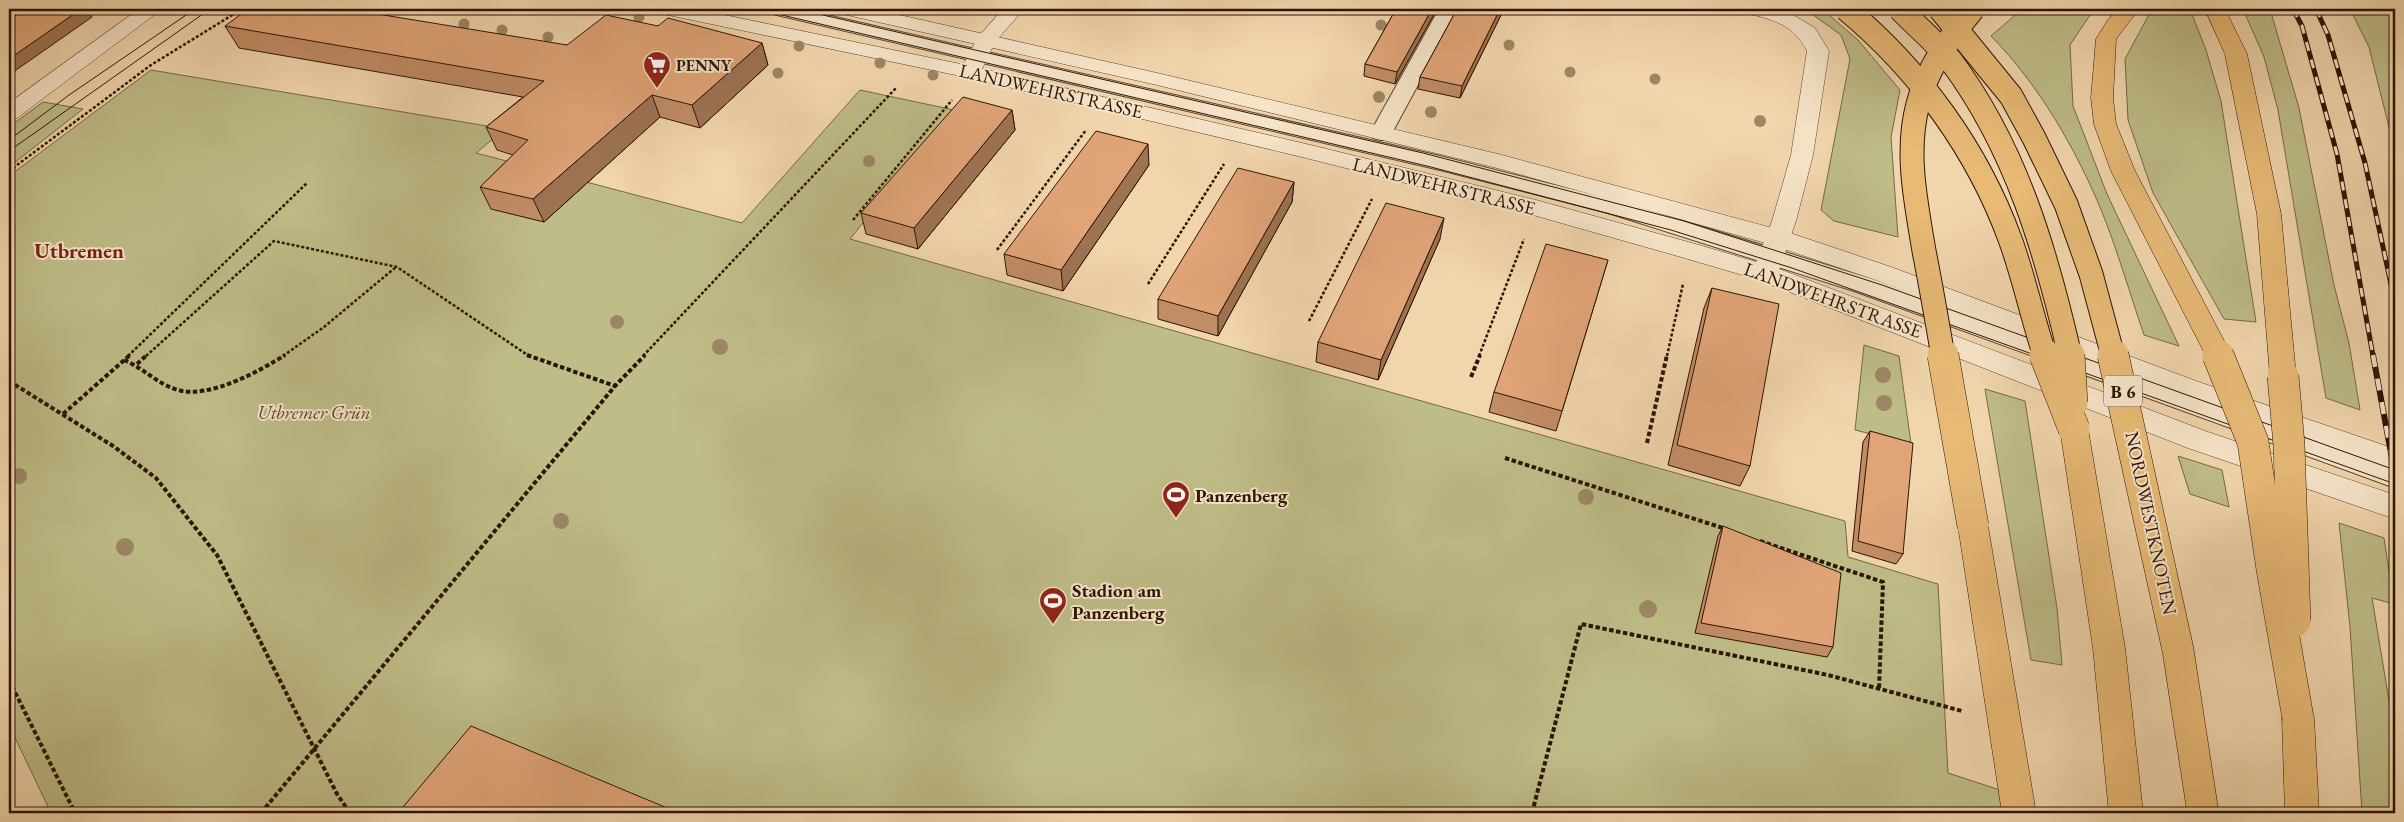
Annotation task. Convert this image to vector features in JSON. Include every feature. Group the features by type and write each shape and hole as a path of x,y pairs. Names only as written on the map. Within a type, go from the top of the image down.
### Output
{"highway":[{"path":"1846,9 1862,21 1899,58 1930,94 1959,136 1998,211 2023,279 2040,342 2074,429"},
{"path":"1900,9 1950,60 1999,136 2026,201 2052,279 2070,357 2074,429 2109,648 2126,813"},
{"name":"NORDWESTKNOTEN","path":"1940,9 2012,96 2066,204 2091,274 2120,380 2176,640 2203,813"},
{"path":"1973,9 1948,37 1927,76 1917,107 1912,140 1913,174 1919,220 1964,472 2019,813"},
{"path":"2129,9 2115,24 2106,39 2102,98 2105,124 2123,171 2218,354 2253,442 2272,569 2298,718"},
{"path":"2215,9 2236,54 2269,214 2290,445 2302,813"}],"street":[{"path":"9,113 152,9"},
{"name":"LANDWEHRSTRASSE","path":"668,9 920,61 978,56 1380,133 1635,197 2198,440 2395,507"},
{"name":"LANDWEHRSTRASSE","path":"847,9 1105,104 1536,208 1690,251 1771,255 1882,273 2186,388 2395,460"},
{"path":"978,56 1014,9"},
{"path":"1753,9 1778,14 1808,32 1818,51 1802,155 1771,255"}],"lane":[{"path":"777,9 1543,188 1624,210 1863,285 2395,477"},
{"path":"1380,133 1449,9"}],"path":[{"path":"9,171 114,90 204,29 241,9"},
{"path":"853,220 956,95 978,56"},
{"path":"261,813 615,386 920,61"},
{"path":"997,250 1105,104"},
{"path":"1148,284 1242,136"},
{"path":"1310,321 1386,172"},
{"path":"63,414 124,360 307,183"},
{"path":"1471,377 1536,208"},
{"path":"137,364 274,241 397,267 532,357 615,386"},
{"path":"1647,443 1690,251"},
{"path":"124,360 137,364 178,391 200,391 225,384 283,358 397,267"},
{"path":"9,381 113,446 156,478 217,554 337,794 350,813"},
{"path":"1505,458 1727,530"},
{"path":"1755,539 1883,582 1879,689"},
{"path":"1532,813 1581,624 1828,675 1968,713"},
{"path":"9,680 28,722 75,813"}],"green space":[{"path":"1805,9 1822,9 1858,40 1900,90 1891,137 1898,237 1834,221 1821,210 1850,59 1841,35"},
{"path":"2022,9 2094,9 2070,45 2073,106 2107,194 2179,346 2144,335 2119,258 2092,188 2055,119 2025,75 1991,36"},
{"path":"2152,9 2190,9 2206,50 2221,101 2256,322 2224,319 2153,193 2128,120 2125,59"},
{"path":"2243,9 2270,9 2299,108 2334,285 2349,343 2360,410 2326,398 2278,110 2264,57"},
{"path":"2350,9 2395,9 2395,151 2369,47"},
{"name":"Utbremer Grün","path":"151,70 505,129 476,153 742,223 860,90 954,110 850,239 1845,521 1848,557 1938,584 1948,773 2000,790 2003,813 51,813 9,725 9,176"},
{"path":"43,102 83,109 9,167 9,127"},
{"path":"1864,345 1899,356 1911,444 1855,430"},
{"path":"1985,389 2025,401 2057,608 2062,665 2031,660"},
{"path":"2178,456 2222,470 2229,507 2190,494"},
{"path":"2339,523 2384,538 2394,604 2372,598 2395,737 2395,813 2362,813 2350,627"}],"building":[{"path":"28,9 81,9 9,59 9,19"},
{"path":"248,9 347,9 567,45 606,15 658,26 668,18 762,43 692,105 652,95 533,199 480,187 528,140 486,127 544,81 225,26"},
{"path":"1396,9 1432,9 1397,72 1365,64"},
{"path":"1457,9 1500,9 1462,86 1420,77"},
{"path":"963,97 1012,110 914,228 861,213"},
{"path":"1096,131 1148,144 1061,270 1004,254"},
{"path":"1238,168 1294,182 1218,316 1158,299"},
{"path":"1386,203 1444,218 1381,360 1318,342"},
{"path":"1546,244 1608,260 1562,411 1494,392"},
{"path":"1712,288 1779,304 1750,466 1677,445"},
{"path":"1870,431 1913,443 1903,554 1858,541"},
{"path":"1723,526 1841,573 1833,647 1701,623"},
{"path":"471,726 679,813 398,813"}],"tram line":[{"path":"9,140 69,95 195,9"},
{"path":"9,151 210,9"},
{"path":"756,9 1427,166 1671,230 1792,268 2395,484"},
{"path":"797,9 1423,153 1684,221 1882,285 2395,470"}],"railway":[{"path":"2293,9 2302,26 2337,154 2373,356"},
{"path":"2316,9 2328,35 2365,163 2395,303"},
{"path":"2373,355 2395,475"}],"place":[{"name":"PENNY","path":"657,89"},
{"name":"Panzenberg","path":"1176,519"},
{"name":"Stadion am Panzenberg","path":"1053,625"}],"district":[{"name":"Utbremen","path":"79,250"}]}
